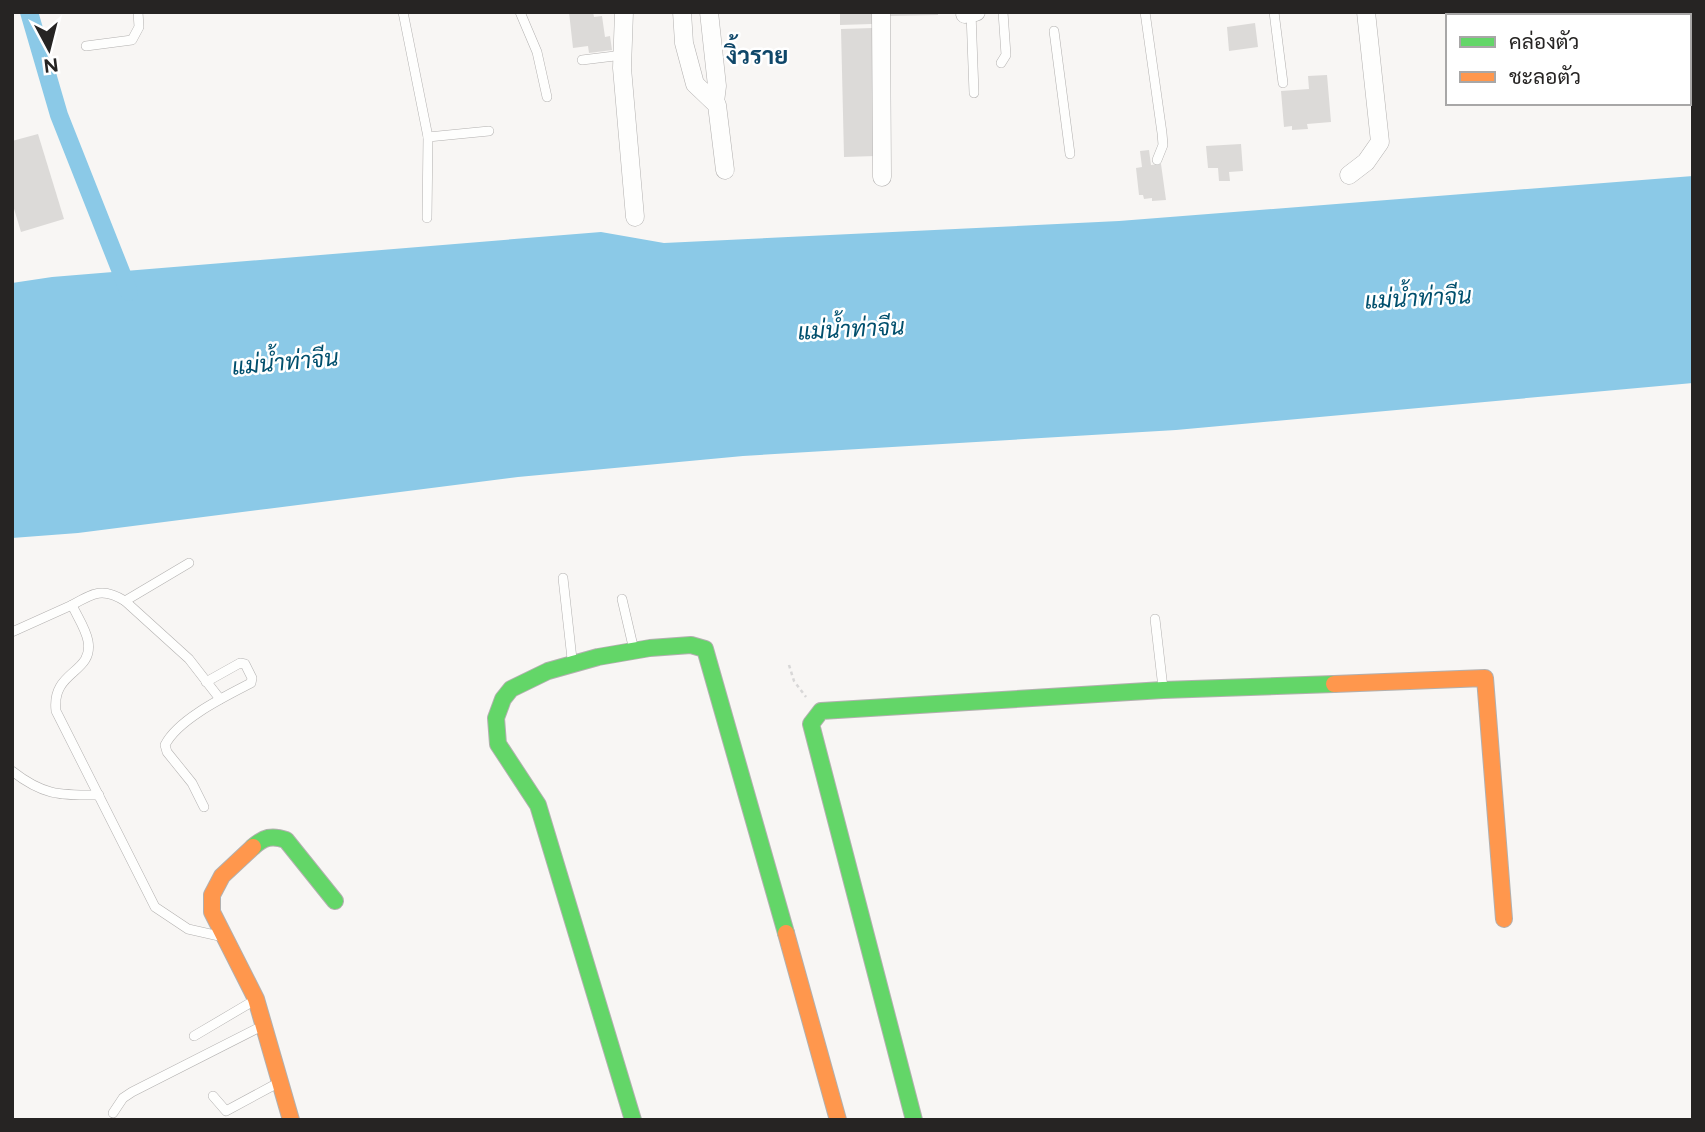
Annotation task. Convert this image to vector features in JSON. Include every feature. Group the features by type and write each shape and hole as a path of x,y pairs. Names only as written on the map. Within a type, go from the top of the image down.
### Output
{"street":[{"path":"624,12 623,54 635,217"},
{"path":"682,12 684,43 695,85 715,102"},
{"path":"709,12 717,86 715,102 725,170"},
{"path":"881,12 882,177"},
{"path":"1349,175 1366,162 1380,142 1366,12"},
{"path":"633,1120 538,805 530,787 495,737 496,715 509,690 525,681 578,663 627,653 691,645 705,649 709,657 800,975 838,1120"},
{"path":"914,1120 811,721 819,711 1163,690 1485,678 1504,919"},
{"path":"291,1120 265,1024 256,999 212,912 212,895 222,876 261,840 275,836 286,840 335,901"}],"lane":[{"path":"86,46 132,40 137,34 138,12"},
{"path":"403,12 428,137 427,218"},
{"path":"520,12 537,52 547,97"},
{"path":"1001,62 1006,55 1003,12"},
{"path":"1145,12 1163,133 1163,145 1157,160"},
{"path":"1274,12 1283,83"},
{"path":"970,13 974,93"},
{"path":"1054,31 1070,154"},
{"path":"582,60 623,54"},
{"path":"428,137 489,131"},
{"path":"125,601 189,563"},
{"path":"563,578 578,663"},
{"path":"12,632 95,592 113,593 177,647 220,699"},
{"path":"622,598 627,653"},
{"path":"72,605 88,637 89,648 87,659 57,687 55,704 155,907 188,929 227,939"},
{"path":"1155,620 1163,690"},
{"path":"204,807 192,783 167,752 165,745 183,726 220,699 251,683 252,675 245,664 233,664 206,682"},
{"path":"12,771 29,784 54,795 99,795"},
{"path":"194,1036 256,999"},
{"path":"113,1112 122,1098 132,1092 265,1024"},
{"path":"213,1096 226,1111 280,1081"}],"path":[{"path":"789,665 794,681 805,693 811,721"}],"water":[{"name":"แม่น้ำท่าจีน","path":"1693,176 1693,383 1176,430 743,456 518,477 78,533 12,538 12,283 52,277 601,232 664,243 1119,221"}],"building":[{"path":"569,12 593,12 594,17 602,16 605,37 610,36 612,50 589,53 588,46 573,48"},
{"path":"840,12 872,12 872,24 840,25"},
{"path":"890,12 938,12 938,15 890,16"},
{"path":"1255,23 1258,47 1229,51 1227,27"},
{"path":"873,28 876,156 844,157 841,29"},
{"path":"1327,75 1331,122 1307,124 1308,129 1292,130 1292,126 1284,127 1281,91 1309,89 1308,76"},
{"path":"38,134 64,219 21,232 12,202 12,141"},
{"path":"1241,144 1243,171 1229,172 1230,181 1219,181 1218,168 1208,168 1206,146"},
{"path":"1149,150 1151,165 1161,164 1166,200 1152,201 1152,198 1144,199 1143,195 1139,195 1136,168 1142,167 1140,151"}],"waterway":[{"path":"29,12 59,115 129,292"}],"traffic: fast":[{"path":"633,1120 538,805 498,744 496,718 503,699 511,689 548,671 598,657 650,648 691,645 705,649 786,933"},
{"path":"914,1120 811,724 821,711 1163,690 1334,684"},
{"path":"253,847 268,838 286,840 335,901"}],"traffic: slow":[{"path":"1334,684 1485,678 1504,919"},
{"path":"253,847 222,876 212,895 212,912 256,999 291,1120"},
{"path":"786,933 838,1120"}],"district":[{"name":"งิ้วราย","path":"757,55"}]}
